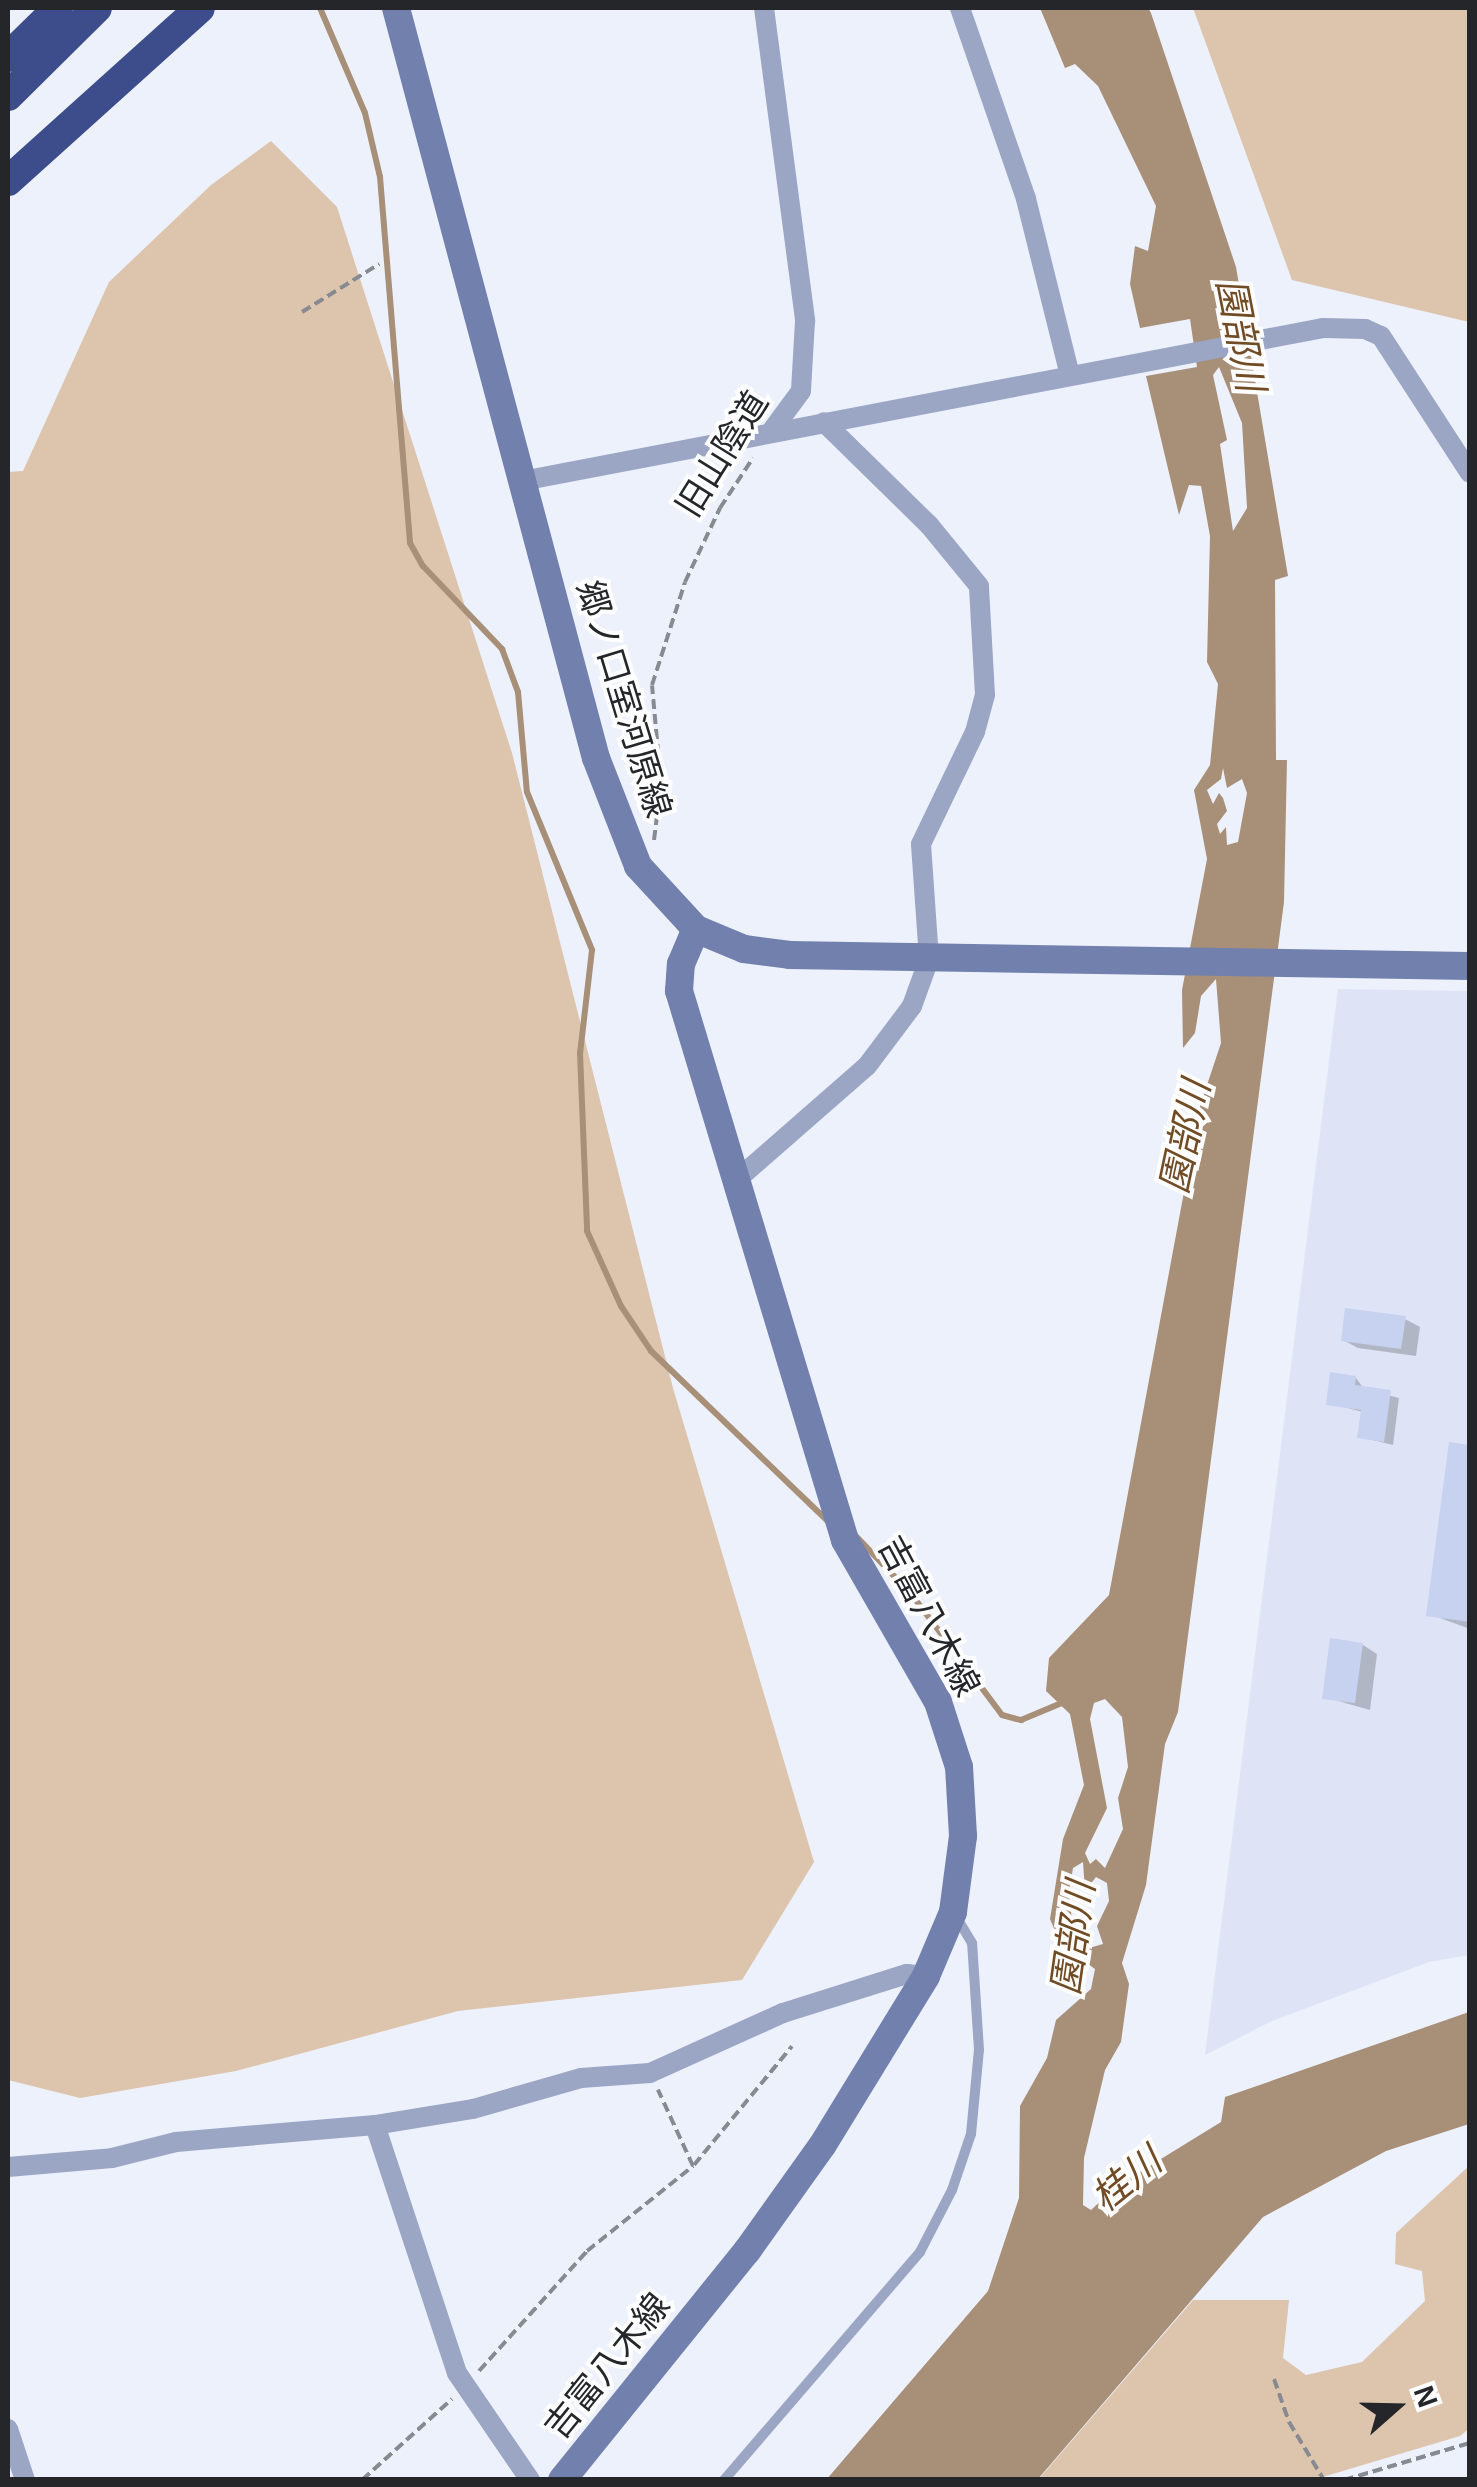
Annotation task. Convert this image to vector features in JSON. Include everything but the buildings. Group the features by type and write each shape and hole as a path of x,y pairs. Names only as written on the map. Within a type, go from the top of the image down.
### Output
{"highway":[{"path":"8,58 58,8"},
{"path":"8,96 96,8"},
{"path":"8,181 200,8"}],"main road":[{"name":"郷ノ口室河原線","path":"396,8 596,758 638,866 696,929 744,949 790,955 1470,966"},
{"name":"吉富八木線","path":"562,2480 748,2250 822,2146 926,1976 953,1912 962,1836 959,1767 938,1702 845,1540 740,1177 680,991 681,964 696,929"}],"street":[{"name":"旧山陰道","path":"764,8 806,320 801,391 770,433"},
{"path":"960,8 1026,199 1078,374"},
{"path":"522,482 1285,334 1364,329 1381,336 1470,474"},
{"path":"740,1177 867,1066 912,1006 929,960 921,844 985,694 979,586 929,525 824,422"},
{"path":"8,2167 112,2158 176,2142 374,2125 474,2108 581,2078 650,2073 783,2012 907,1974 926,1976"},
{"path":"374,2125 464,2388 530,2480"},
{"path":"8,2429 25,2480"}],"lane":[{"path":"724,2480 920,2252 952,2190 971,2134 979,2050 972,1943 953,1912"}],"path":[{"path":"302,312 379,264"},
{"name":"旧山陰道","path":"638,866 654,842 661,784 652,684 685,582 720,508 770,433"},
{"path":"362,2480 464,2388 587,2251 693,2166 792,2046"},
{"path":"650,2073 693,2166"},
{"path":"1274,2379 1289,2422 1324,2480"},
{"path":"1344,2480 1470,2443"}],"shaded area":[{"path":"1193,8 1469,8 1469,322 1292,280"},
{"path":"271,141 337,207 512,753 673,1388 814,1862 742,1980 458,2011 236,2071 80,2098 8,2080 8,472 23,471 109,282 211,185"},
{"path":"1338,989 1469,991 1469,1955 1429,1962 1272,2021 1205,2055"},
{"path":"1469,2166 1470,2428 1460,2436 1316,2479 1038,2480 1193,2300 1289,2300 1283,2358 1306,2375 1362,2362 1425,2301 1422,2271 1395,2264 1396,2233"}],"water":[{"path":"1040,8 1148,8 1236,267 1288,576 1275,580 1276,760 1287,760 1284,902 1178,1712 1165,1744 1146,1885 1122,1963 1129,1984 1121,2042 1105,2070 1084,2158 1083,2205 1091,2210 1117,2186 1221,2122 1225,2097 1469,2012 1469,2124 1386,2151 1263,2217 1038,2479 826,2480 988,2291 1019,2198 1020,2106 1047,2058 1056,2020 1091,1989 1095,1969 1061,1945 1050,1919 1063,1839 1084,1785 1070,1714 1046,1691 1049,1658 1109,1595 1200,1106 1221,1043 1216,979 1201,996 1195,1033 1183,1048 1182,990 1207,859 1194,790 1210,765 1218,684 1207,662 1210,536 1201,486 1189,485 1179,515 1146,376 1197,367 1190,319 1140,328 1130,284 1135,246 1148,251 1156,206 1098,86 1075,64 1065,68","holes":["1219,367 1242,423 1247,508 1233,531 1220,444 1227,440 1213,375","1223,768 1227,788 1242,779 1247,793 1238,842 1227,845 1226,827 1220,834 1217,824 1227,811 1223,798 1219,793 1213,804 1207,790 1221,779","1105,1699 1122,1717 1128,1767 1118,1798 1123,1829 1105,1868 1096,1859 1090,1864 1085,1853 1107,1808 1090,1719 1094,1703","1083,1862 1085,1891 1096,1877 1107,1883 1109,1901 1097,1926 1103,1944 1089,1948 1074,1939 1069,1893 1073,1868"]}],"waterway":[{"path":"320,8 365,113 380,177 410,543 423,566 502,649 518,692 527,792 592,950 580,1053 587,1231 621,1306 651,1351 829,1522"},
{"path":"854,1534 912,1595 1002,1715 1021,1720 1064,1702"}],"water label":[{"name":"園部川","path":"1240,335"},
{"name":"園部川","path":"1186,1137"},
{"name":"園部川","path":"1074,1938"},
{"name":"桂川","path":"1127,2180"}]}
